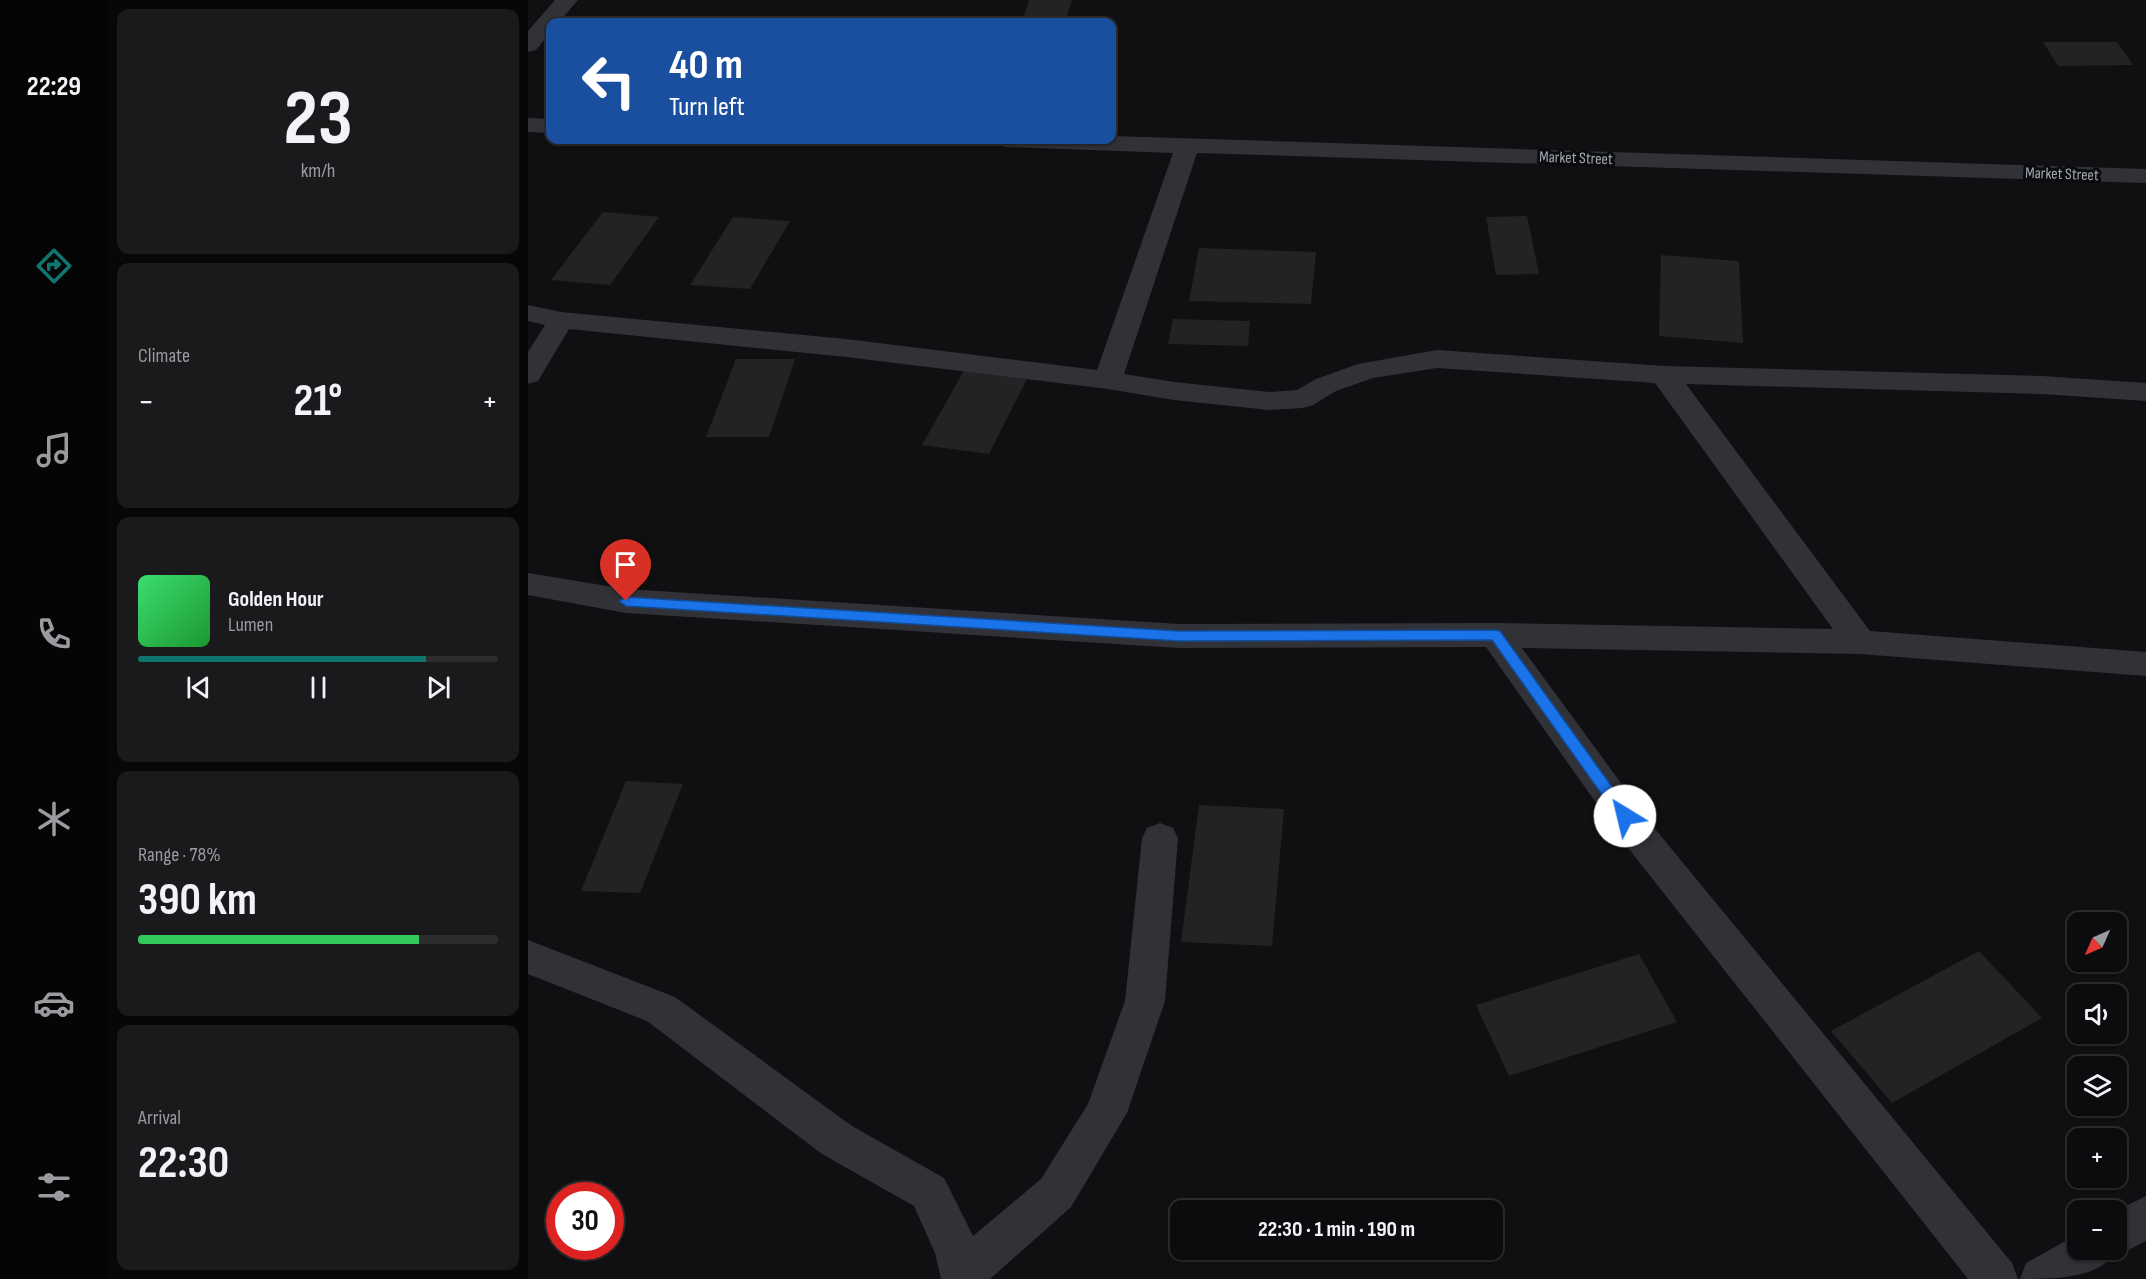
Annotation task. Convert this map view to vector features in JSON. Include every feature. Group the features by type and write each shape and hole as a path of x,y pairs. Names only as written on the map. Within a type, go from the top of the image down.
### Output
{"street":[{"path":"551,18 567,0"},
{"path":"528,45 546,24"},
{"path":"528,125 546,126"},
{"name":"Market Street","path":"1116,143 2146,176"},
{"path":"1108,380 1188,145"},
{"path":"528,313 561,320 846,348 1108,380 1174,391 1269,401 1303,399 1326,385 1368,370 1437,359 1664,375 2042,385 2146,392"},
{"path":"528,375 561,320"},
{"path":"1664,375 1860,642"},
{"path":"528,584 626,601 1179,636 1495,635 1860,642 2146,664"},
{"path":"1495,635 1638,834 1996,1279"},
{"path":"962,1277 1056,1193 1106,1113 1145,1001 1160,838"},
{"path":"528,957 661,1009 837,1140 929,1192 957,1250 962,1277"},
{"path":"2127,1228 2146,1217"},
{"path":"2042,1279 2075,1260"}],"building":[{"path":"1029,0 1072,0 1066,18 1023,18"},
{"path":"2043,42 2117,42 2133,65 2058,66"},
{"path":"603,212 659,217 610,285 551,280"},
{"path":"1527,216 1539,274 1496,275 1486,217"},
{"path":"733,217 790,221 750,289 690,285"},
{"path":"1199,248 1316,252 1311,304 1189,301"},
{"path":"1661,255 1739,261 1743,343 1659,336"},
{"path":"1173,319 1250,321 1248,346 1168,344"},
{"path":"736,359 795,359 769,437 706,437"},
{"path":"966,367 1029,375 989,454 922,445"},
{"path":"626,781 683,784 640,893 581,891"},
{"path":"1199,805 1284,809 1272,946 1181,942"},
{"path":"1979,951 2042,1018 1892,1103 1831,1031"},
{"path":"1639,954 1677,1022 1509,1076 1476,1005"}],"route":[{"path":"626,601 1179,636 1495,635 1625,816"}]}
